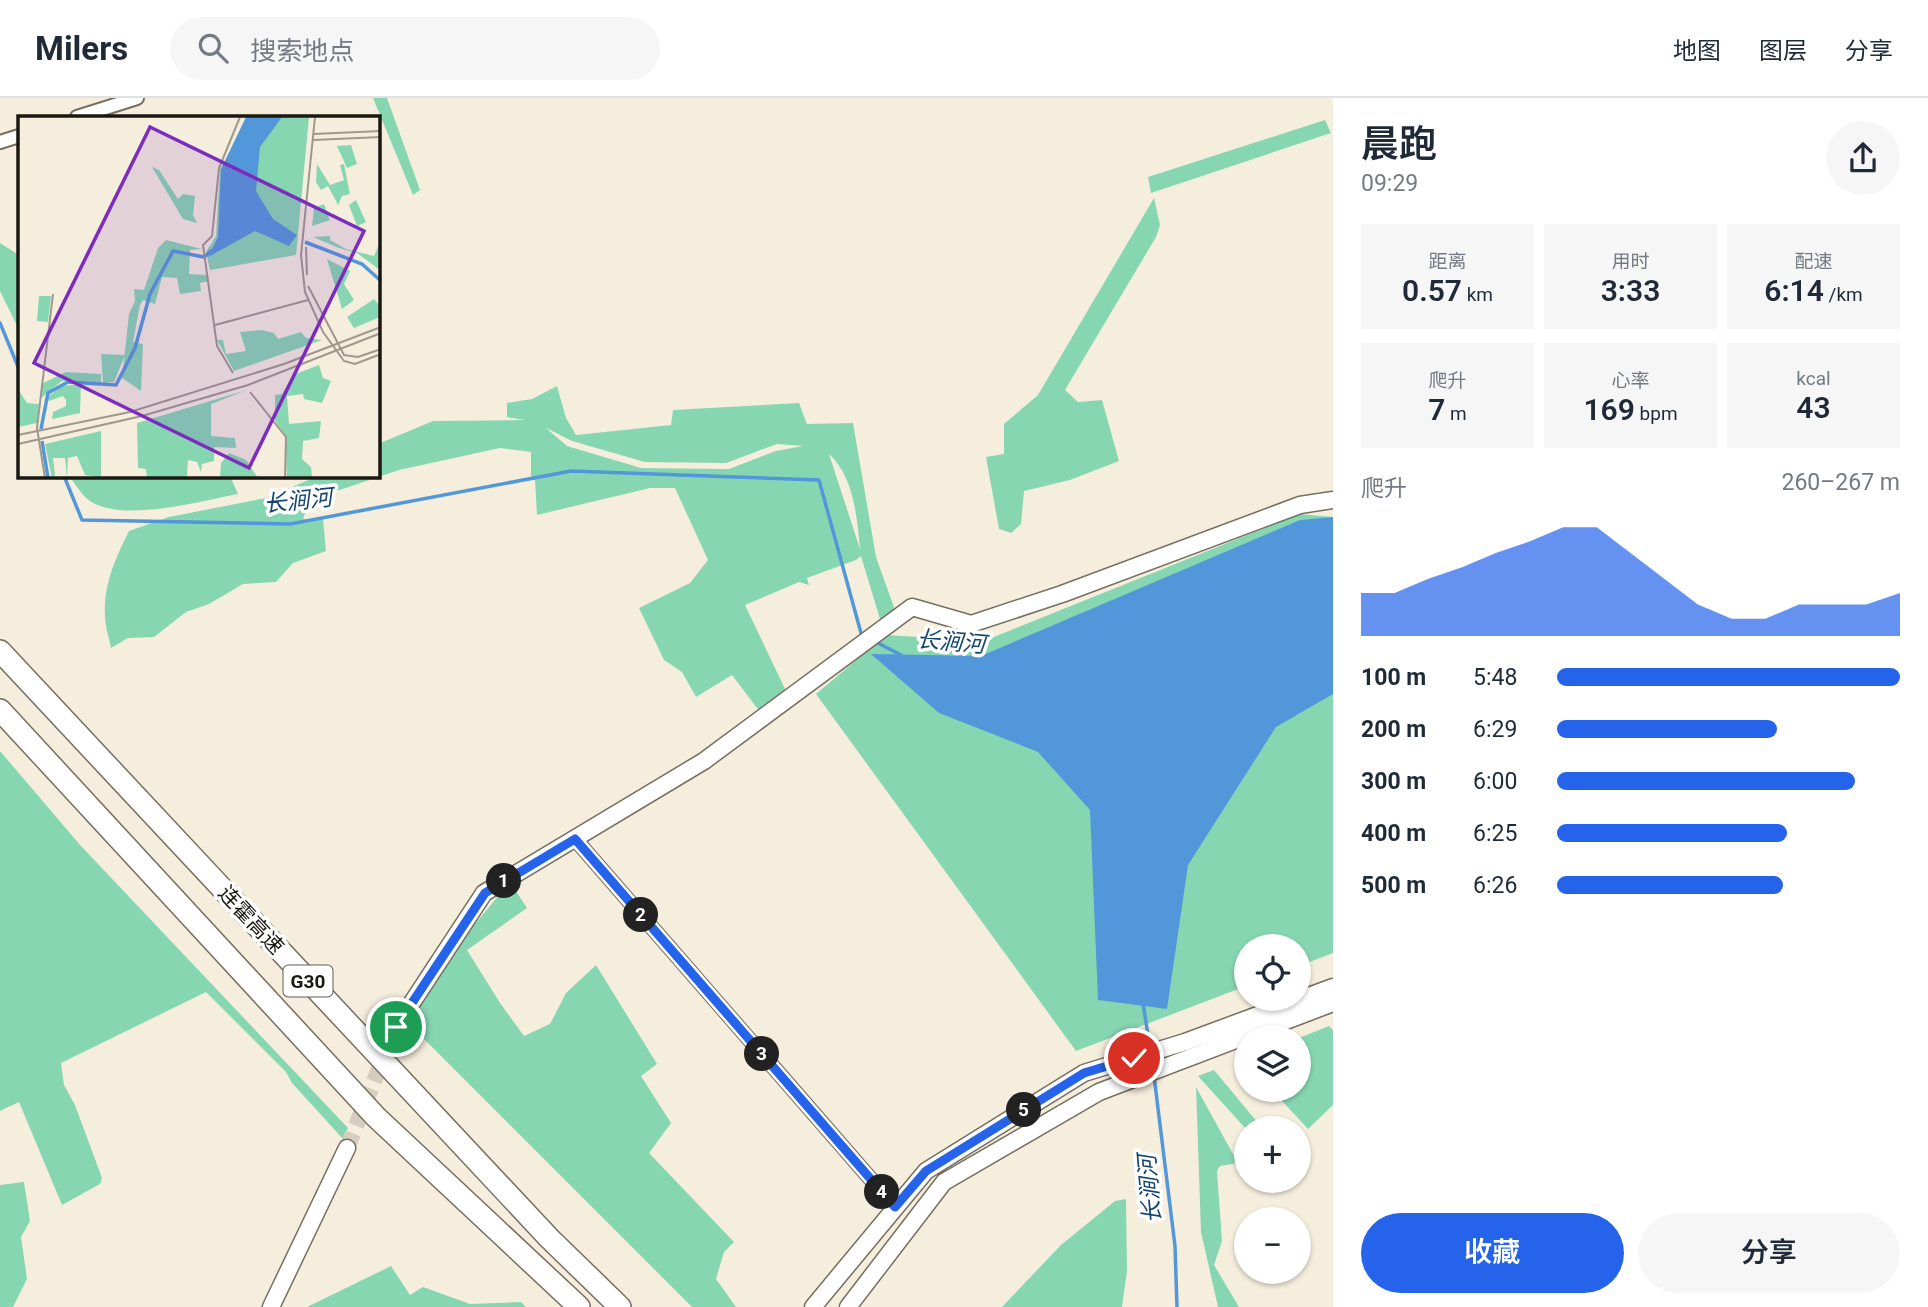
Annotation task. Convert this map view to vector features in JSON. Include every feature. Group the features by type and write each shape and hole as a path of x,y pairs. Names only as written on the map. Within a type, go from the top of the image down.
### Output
{"highway":[{"name":"连霍高速","path":"0,651 540,1228 620,1307"},
{"name":"连霍高速","path":"0,710 376,1117 579,1307"}],"street":[{"path":"80,116 137,98"},
{"path":"0,142 18,135"},
{"path":"396,1027 485,893 704,761 912,607 971,625 1300,505 1333,500"},
{"path":"575,839 895,1207"},
{"path":"848,1307 944,1182 1099,1091 1186,1049 1333,987"},
{"path":"813,1307 926,1171 1084,1073 1186,1049 1333,1003"},
{"path":"271,1307 347,1148"}],"green space":[{"path":"373,98 387,98 420,190 413,195"},
{"path":"1325,120 1331,133 1151,193 1148,177"},
{"path":"1154,198 1160,225 1156,237 1065,390 1078,402 1102,400 1119,461 1070,480 1024,491 1021,524 1011,533 999,529 986,457 1004,454 1004,424 1038,395"},
{"path":"0,243 18,254 18,328 0,291"},
{"path":"557,386 566,418 576,435 671,425 673,410 799,403 807,424 853,423 876,557 895,610 880,619 861,556 807,578 809,585 799,582 745,605 786,691 760,712 732,675 696,697 682,672 664,660 639,608 690,583 708,560 675,488 650,488 537,515 535,480 531,480 531,452 500,448 380,476 380,443 433,421 525,420 507,417 507,403 532,399","holes":["546,428 572,441 645,462 726,463 777,444 803,446 776,451 729,469 641,468 567,446","829,454 837,463 853,498 860,549"]},
{"path":"70,478 231,478 238,494 184,505 122,510 104,507 90,501"},
{"path":"313,478 375,478 313,499 303,518 308,522 323,519 326,551 293,563 276,582 243,584 209,604 186,612 154,637 128,638 111,648 105,619 106,593 115,561 129,531 169,517 266,498"},
{"path":"1299,514 1333,517 1333,953 1311,961 1311,934 1234,934 1234,991 1076,1051 816,694 886,635 984,641"},
{"path":"0,751 81,846 348,1128 343,1139 292,1083 286,1072 206,992 61,1063 64,1085 75,1105 102,1178 100,1184 62,1205 19,1102 0,1111"},
{"path":"510,882 527,908 467,950 524,1036 550,1024 566,993 596,965 657,1064 641,1076 671,1123 649,1153 734,1242 724,1252 716,1279 736,1307 692,1307 409,1024 453,950"},
{"path":"1329,1026 1333,1030 1333,1105 1311,1126 1311,1116 1296,1116 1283,1102 1311,1102 1311,1033"},
{"path":"1214,1070 1234,1094 1234,1102 1241,1102 1252,1116 1234,1116 1198,1076"},
{"path":"1196,1087 1234,1156 1234,1164 1220,1166 1217,1171 1222,1241 1214,1265 1239,1307 1218,1307 1201,1232"},
{"path":"24,1182 30,1221 21,1237 27,1279 13,1307 0,1307 0,1185"},
{"path":"1126,1199 1127,1271 1122,1307 1002,1307 1061,1245 1115,1201"},
{"path":"391,1266 410,1295 423,1287 470,1304 521,1302 526,1307 307,1307"}],"water":[{"path":"1333,517 1333,694 1276,727 1188,865 1167,1009 1098,1000 1090,810 1038,752 939,713 871,654 981,656 1300,520"}],"waterway":[{"name":"长涧河","path":"0,323 18,367"},
{"name":"长涧河","path":"65,478 82,520 290,524 571,471 819,480 861,633 864,635"},
{"name":"长涧河","path":"874,641 901,655"},
{"name":"长涧河","path":"1143,1003 1150,1048"},
{"name":"长涧河","path":"1154,1076 1175,1246 1177,1307"}],"tunnel":[{"path":"347,1148 396,1027"}],"route":[{"path":"396,1027 485,893 575,839 895,1207 926,1171 1084,1073 1134,1058"}]}
